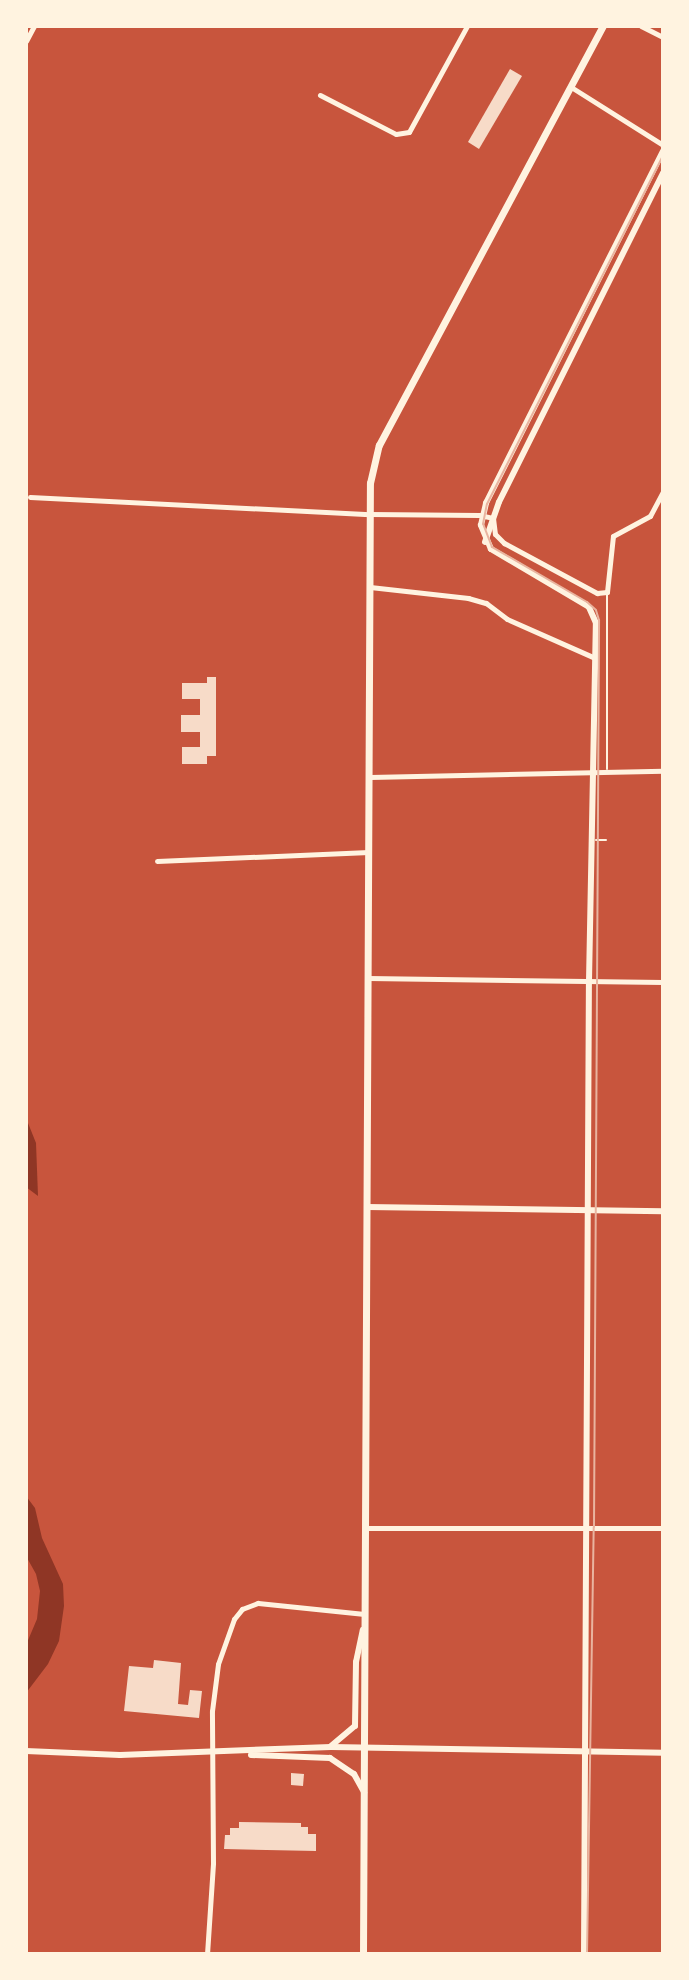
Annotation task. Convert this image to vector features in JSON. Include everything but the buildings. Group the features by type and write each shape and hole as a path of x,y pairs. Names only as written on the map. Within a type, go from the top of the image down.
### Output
{"main road":[{"path":"363,1954 370,514 373,462 379,445 603,26"}],"street":[{"path":"26,41 34,26"},
{"path":"320,95 396,134 409,132 467,26"},
{"path":"641,26 663,37"},
{"path":"571,87 663,145"},
{"path":"584,1954 593,613 589,607 498,554 485,542 482,515 663,151"},
{"path":"485,542 493,518 663,173"},
{"path":"493,518 495,534 504,543 589,592 607,592 613,536 650,516 663,492"},
{"path":"30,497 370,514 482,515 493,518"},
{"path":"370,587 468,598 486,603 507,619 595,658"},
{"path":"370,777 663,771"},
{"path":"157,861 370,852"},
{"path":"368,978 663,982"},
{"path":"367,1207 663,1211"},
{"path":"366,1528 663,1528"},
{"path":"207,1954 213,1863 212,1753 218,1664 234,1619 242,1609 269,1603 365,1615 356,1662 355,1726 331,1747"},
{"path":"26,1751 120,1755 331,1747 663,1753"},
{"path":"212,1753 330,1758 354,1774 365,1795"}],"lane":[{"path":"607,592 607,771"},
{"path":"591,840 606,840"}],"shaded area":[{"path":"26,1118 36,1143 38,1196 26,1187"},
{"path":"26,1496 35,1508 42,1538 63,1584 64,1606 59,1641 48,1664 26,1693 26,1645 37,1619 40,1591 36,1574 26,1556"}],"tram line":[{"path":"587,1954 594,1527 599,620 596,610 587,602 492,547 483,524 487,504 663,155"}]}
